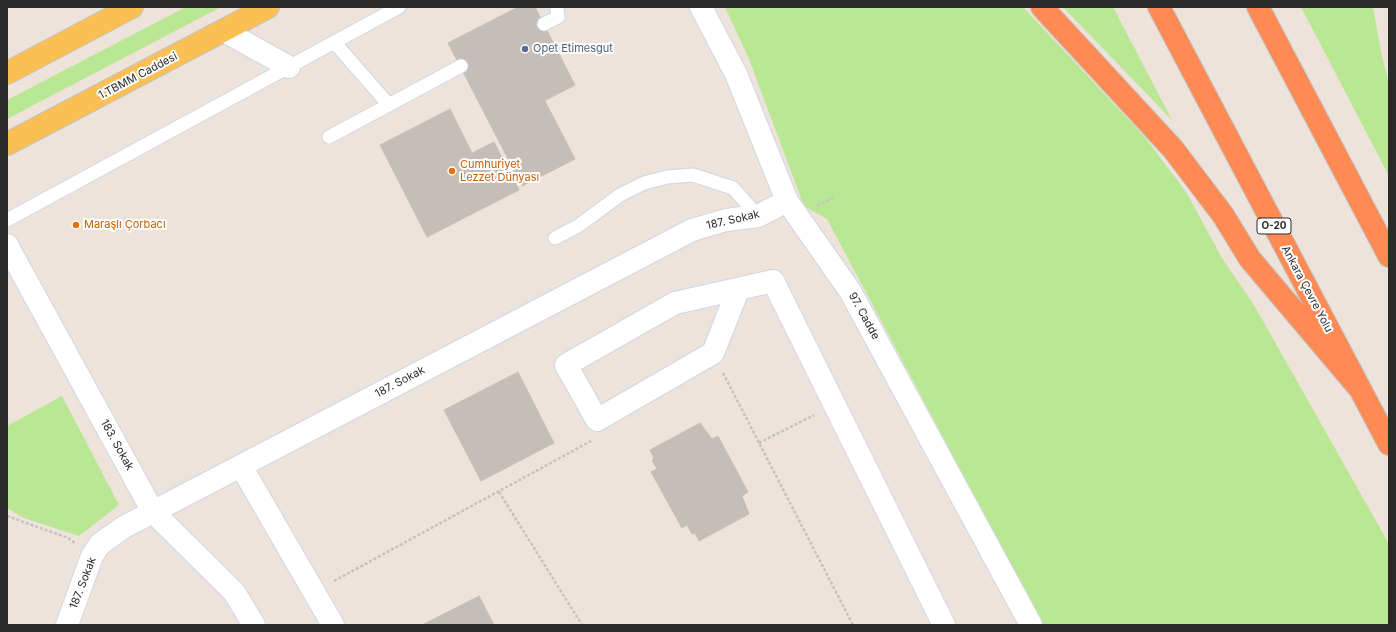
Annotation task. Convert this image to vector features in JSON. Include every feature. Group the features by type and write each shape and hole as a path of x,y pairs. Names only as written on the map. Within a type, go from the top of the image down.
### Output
{"highway":[{"path":"1042,7 1173,149 1223,214 1250,258 1359,388"},
{"name":"Ankara Çevre Yolu","path":"1159,7 1389,444"},
{"path":"1258,7 1389,256"}],"main road":[{"path":"7,73 132,7"},
{"name":"1.TBMM Caddesi","path":"7,144 268,7"}],"street":[{"name":"97. Cadde","path":"701,7 736,74 787,201 850,291 1031,625"},
{"path":"224,31 289,67"},
{"name":"187. Sokak","path":"67,625 92,556 100,544 111,534 692,230 726,220 758,216 787,201"},
{"name":"183. Sokak","path":"7,245 153,512 234,592 254,625"},
{"path":"738,290 713,353 597,420 566,365 675,303 773,281 944,625"},
{"path":"241,466 333,625"}],"lane":[{"path":"7,220 399,7"},
{"path":"544,24 558,17 557,7"},
{"path":"334,42 389,105"},
{"path":"329,137 461,66"},
{"path":"555,238 578,226 620,194 644,183 667,177 693,175 733,188 758,216"}],"path":[{"path":"713,353 853,625"},
{"path":"759,443 835,405"},
{"path":"314,592 605,434 597,420"},
{"path":"499,492 582,625"},
{"path":"7,516 68,538 92,556"}],"green space":[{"path":"186,7 221,7 7,119 7,100"},
{"path":"725,7 1023,7 1144,136 1186,192 1222,258 1254,305 1389,544 1389,625 1043,625 827,219 804,206 749,59"},
{"path":"1063,7 1113,7 1172,120"},
{"path":"1301,7 1373,7 1381,52 1389,84 1389,176"},
{"path":"62,396 119,505 79,536 24,518 7,508 7,426"}],"building":[{"path":"518,7 535,7 575,85 492,128 448,43"},
{"path":"545,101 575,159 522,186 492,128"},
{"name":"Cumhuriyet Lezzet Dünyası","path":"450,109 472,153 494,142 519,190 427,237 380,145"},
{"path":"518,372 554,443 481,481 444,410"},
{"path":"700,423 712,439 718,436 748,492 742,496 749,514 699,541 695,533 692,534 687,525 682,528 651,472 657,469 652,460 654,458 650,450"},
{"path":"479,596 494,625 422,625"}],"place":[{"name":"Opet Etimesgut","path":"525,49"},
{"name":"Cumhuriyet Lezzet Dünyası","path":"452,171"},
{"name":"Maraşlı Çorbacı","path":"76,225"}]}
